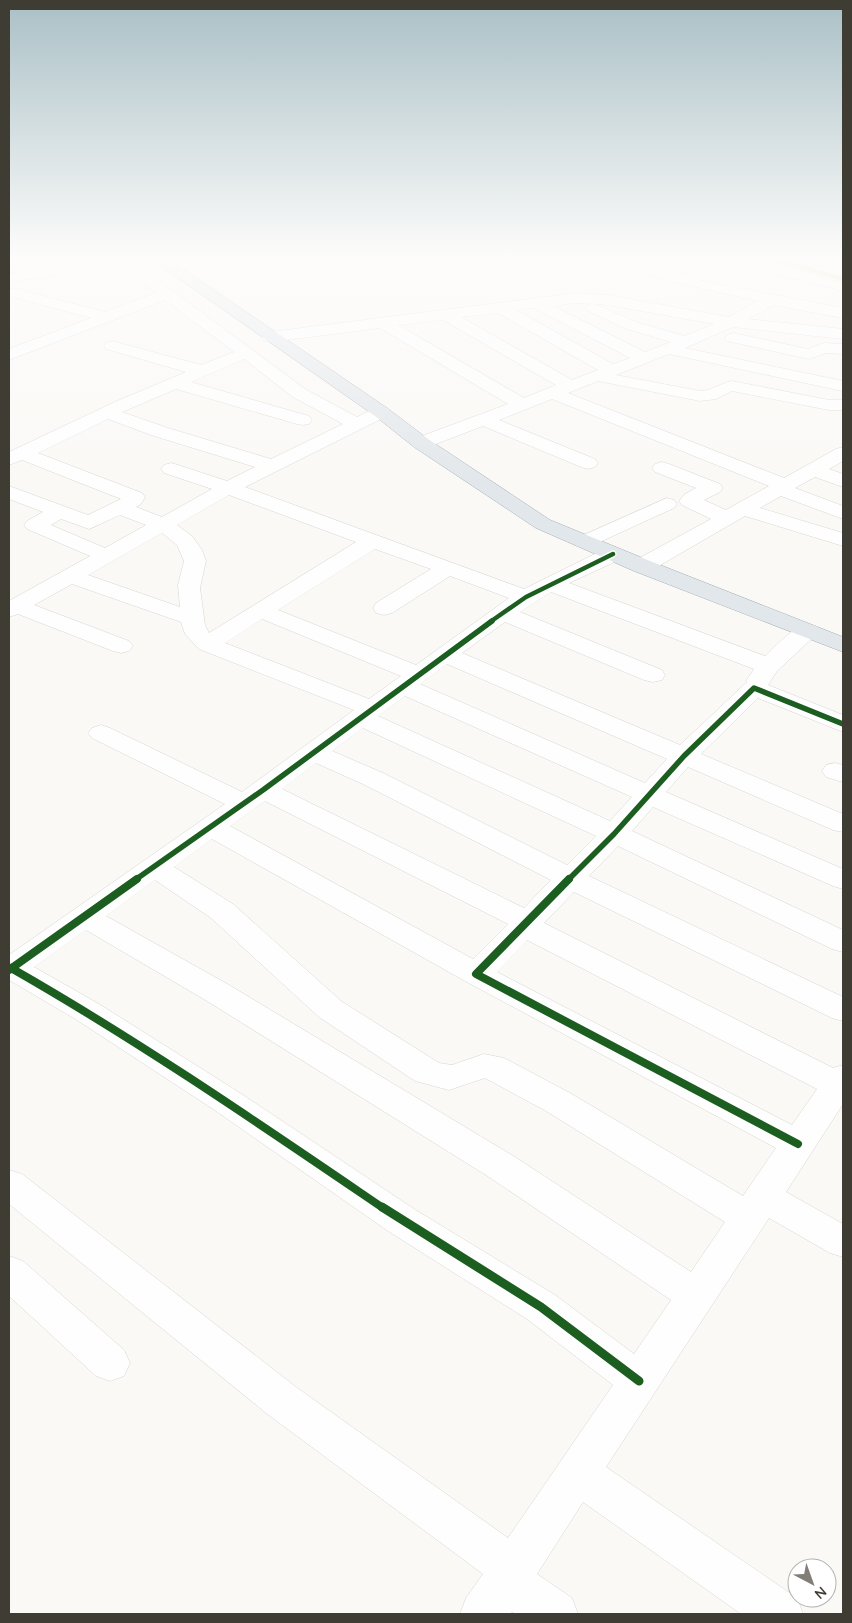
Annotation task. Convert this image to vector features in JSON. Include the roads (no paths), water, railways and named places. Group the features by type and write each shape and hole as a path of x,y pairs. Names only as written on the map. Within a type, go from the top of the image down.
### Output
{"main road":[{"path":"265,334 536,520 642,566 843,645"}],"street":[{"path":"9,356 63,334"},
{"path":"221,334 299,392 357,424"},
{"path":"270,337 294,334"},
{"path":"401,334 522,404"},
{"path":"479,334 570,386"},
{"path":"542,334 604,373 700,396 711,396 725,387 732,386 830,405 843,405"},
{"path":"597,334 644,358"},
{"path":"662,334 685,340"},
{"path":"422,443 704,334"},
{"path":"710,334 809,354 824,348 843,348"},
{"path":"441,339 501,373"},
{"path":"112,346 202,370"},
{"path":"668,349 843,386"},
{"path":"16,456 202,370 247,352"},
{"path":"175,383 303,420"},
{"path":"526,387 781,486 843,513"},
{"path":"284,430 327,408"},
{"path":"15,602 71,576 228,488 381,412"},
{"path":"108,413 161,432 272,466"},
{"path":"243,418 320,441"},
{"path":"482,419 588,463"},
{"path":"642,566 781,486 843,453"},
{"path":"16,456 136,496 134,500 89,523"},
{"path":"662,468 713,488 689,501 843,540"},
{"path":"171,469 374,540 526,597"},
{"path":"813,469 843,481"},
{"path":"9,492 134,541"},
{"path":"584,542 667,504"},
{"path":"118,508 163,525 182,538 195,559 195,566 190,579 191,618 196,632 207,644 366,713 614,834 843,942"},
{"path":"60,512 34,525 107,556"},
{"path":"207,644 374,540"},
{"path":"613,554 526,597 445,654 211,827 10,969 88,1012 228,1102 401,1220 541,1307 639,1382"},
{"path":"384,608 448,568"},
{"path":"71,576 191,618"},
{"path":"550,584 761,677 843,724"},
{"path":"15,602 121,646"},
{"path":"259,610 411,680 648,794 843,880"},
{"path":"503,613 653,675"},
{"path":"476,974 524,923 614,834 684,756 808,631"},
{"path":"445,654 843,824"},
{"path":"101,733 253,796 524,923 838,1093 798,1144 501,1588"},
{"path":"314,752 374,779 628,907 843,1010"},
{"path":"211,827 476,974 798,1144"},
{"path":"154,867 222,911 330,1009 427,1072 438,1077 456,1078 482,1066 492,1067 756,1207 843,1242"},
{"path":"84,916 218,993 502,1167 696,1296"},
{"path":"9,1184 281,1400 501,1588 555,1614"},
{"path":"9,1272 110,1363"},
{"path":"578,1473 780,1614"}]}
